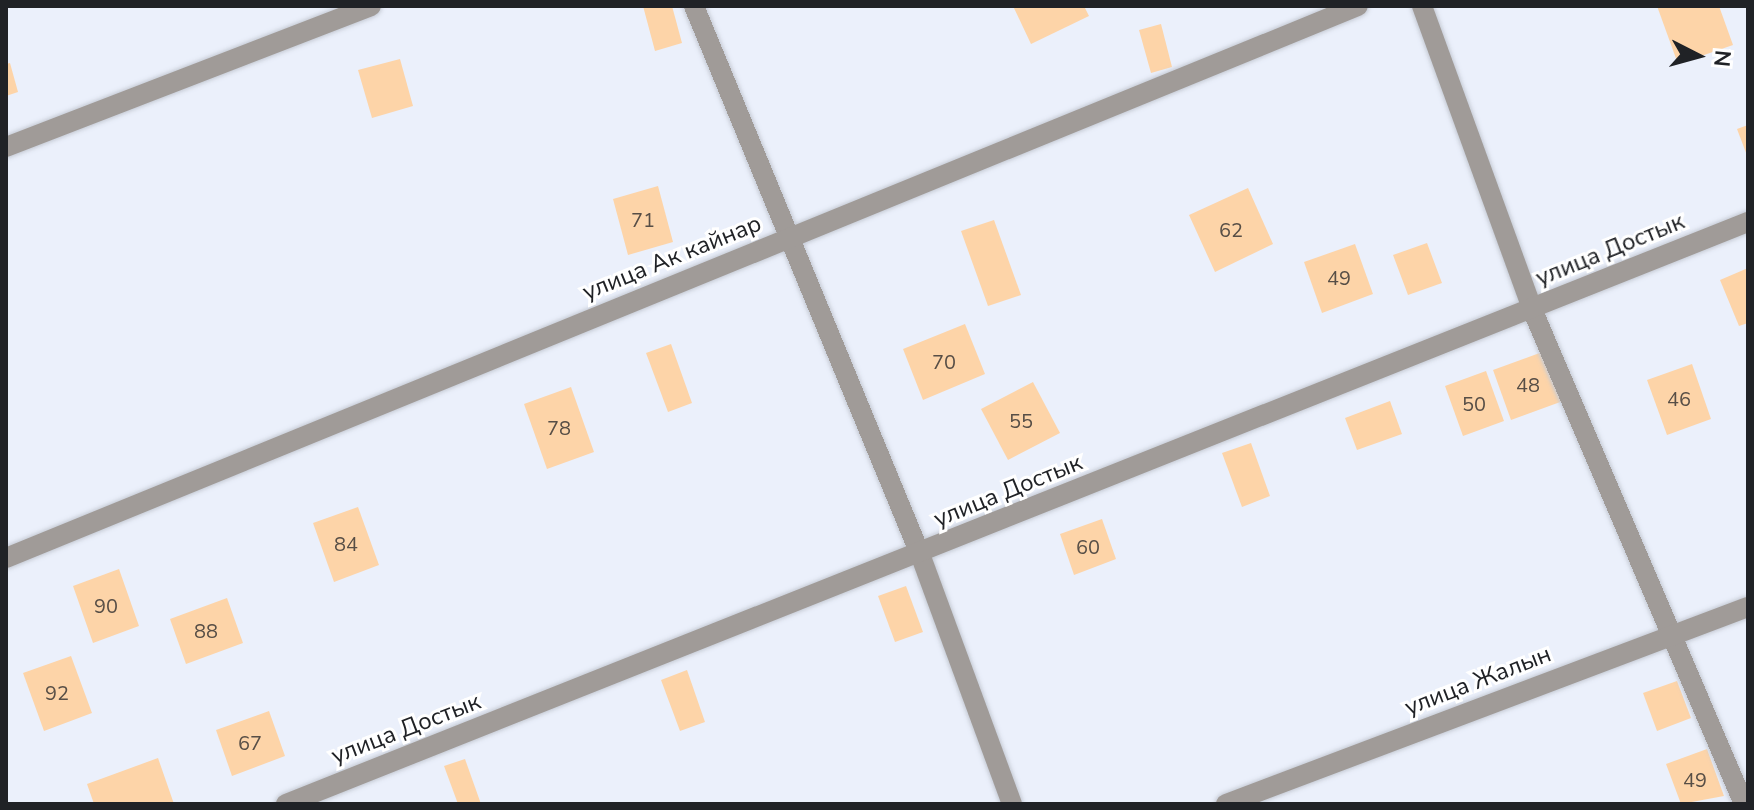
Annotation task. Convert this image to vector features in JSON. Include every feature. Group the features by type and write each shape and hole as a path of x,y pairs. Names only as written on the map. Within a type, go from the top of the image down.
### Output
{"street":[{"path":"6,147 371,6"},
{"path":"694,6 792,237 920,554 1012,804"},
{"name":"улица Ак кайнар","path":"6,558 1358,6"},
{"path":"1422,6 1532,309 1744,804"},
{"name":"улица Достык","path":"286,804 1748,222"},
{"name":"улица Жалын","path":"1226,804 1748,607"}],"building":[{"path":"643,6 672,6 682,43 655,51"},
{"path":"1013,6 1084,6 1089,16 1031,44"},
{"path":"1657,6 1719,6 1733,45 1678,64"},
{"path":"1161,24 1172,67 1151,73 1139,30"},
{"path":"400,59 413,106 372,118 358,70"},
{"path":"10,63 18,92 6,96 6,64"},
{"path":"1748,125 1748,158 1737,129"},
{"path":"658,186 673,242 628,255 613,199"},
{"path":"1248,188 1273,244 1215,272 1189,215"},
{"path":"994,220 1021,295 988,306 961,231"},
{"path":"1427,243 1442,283 1408,295 1393,255"},
{"path":"1355,244 1373,294 1322,313 1304,262"},
{"path":"1748,268 1748,323 1739,326 1720,280"},
{"path":"965,324 985,374 923,400 903,349"},
{"path":"671,344 692,403 668,412 646,353"},
{"path":"1545,351 1563,401 1511,420 1493,370"},
{"path":"1692,364 1711,419 1667,435 1647,380"},
{"path":"1486,371 1504,421 1463,436 1445,386"},
{"path":"1033,382 1060,433 1008,460 981,409"},
{"path":"571,387 594,452 547,469 524,404"},
{"path":"1390,401 1402,434 1357,450 1345,418"},
{"path":"1251,443 1270,496 1242,507 1222,453"},
{"path":"358,507 379,565 334,582 313,523"},
{"path":"1102,519 1116,559 1074,575 1060,534"},
{"path":"119,569 139,626 93,643 73,586"},
{"path":"906,586 923,632 895,642 878,596"},
{"path":"227,598 243,643 186,664 170,619"},
{"path":"71,656 92,713 44,731 23,673"},
{"path":"687,670 705,722 680,731 661,680"},
{"path":"1677,681 1691,718 1657,731 1643,693"},
{"path":"269,711 285,756 232,776 216,730"},
{"path":"1707,749 1724,796 1681,804 1666,764"},
{"path":"158,758 174,804 94,804 87,784"},
{"path":"465,759 481,804 458,804 444,766"}]}
